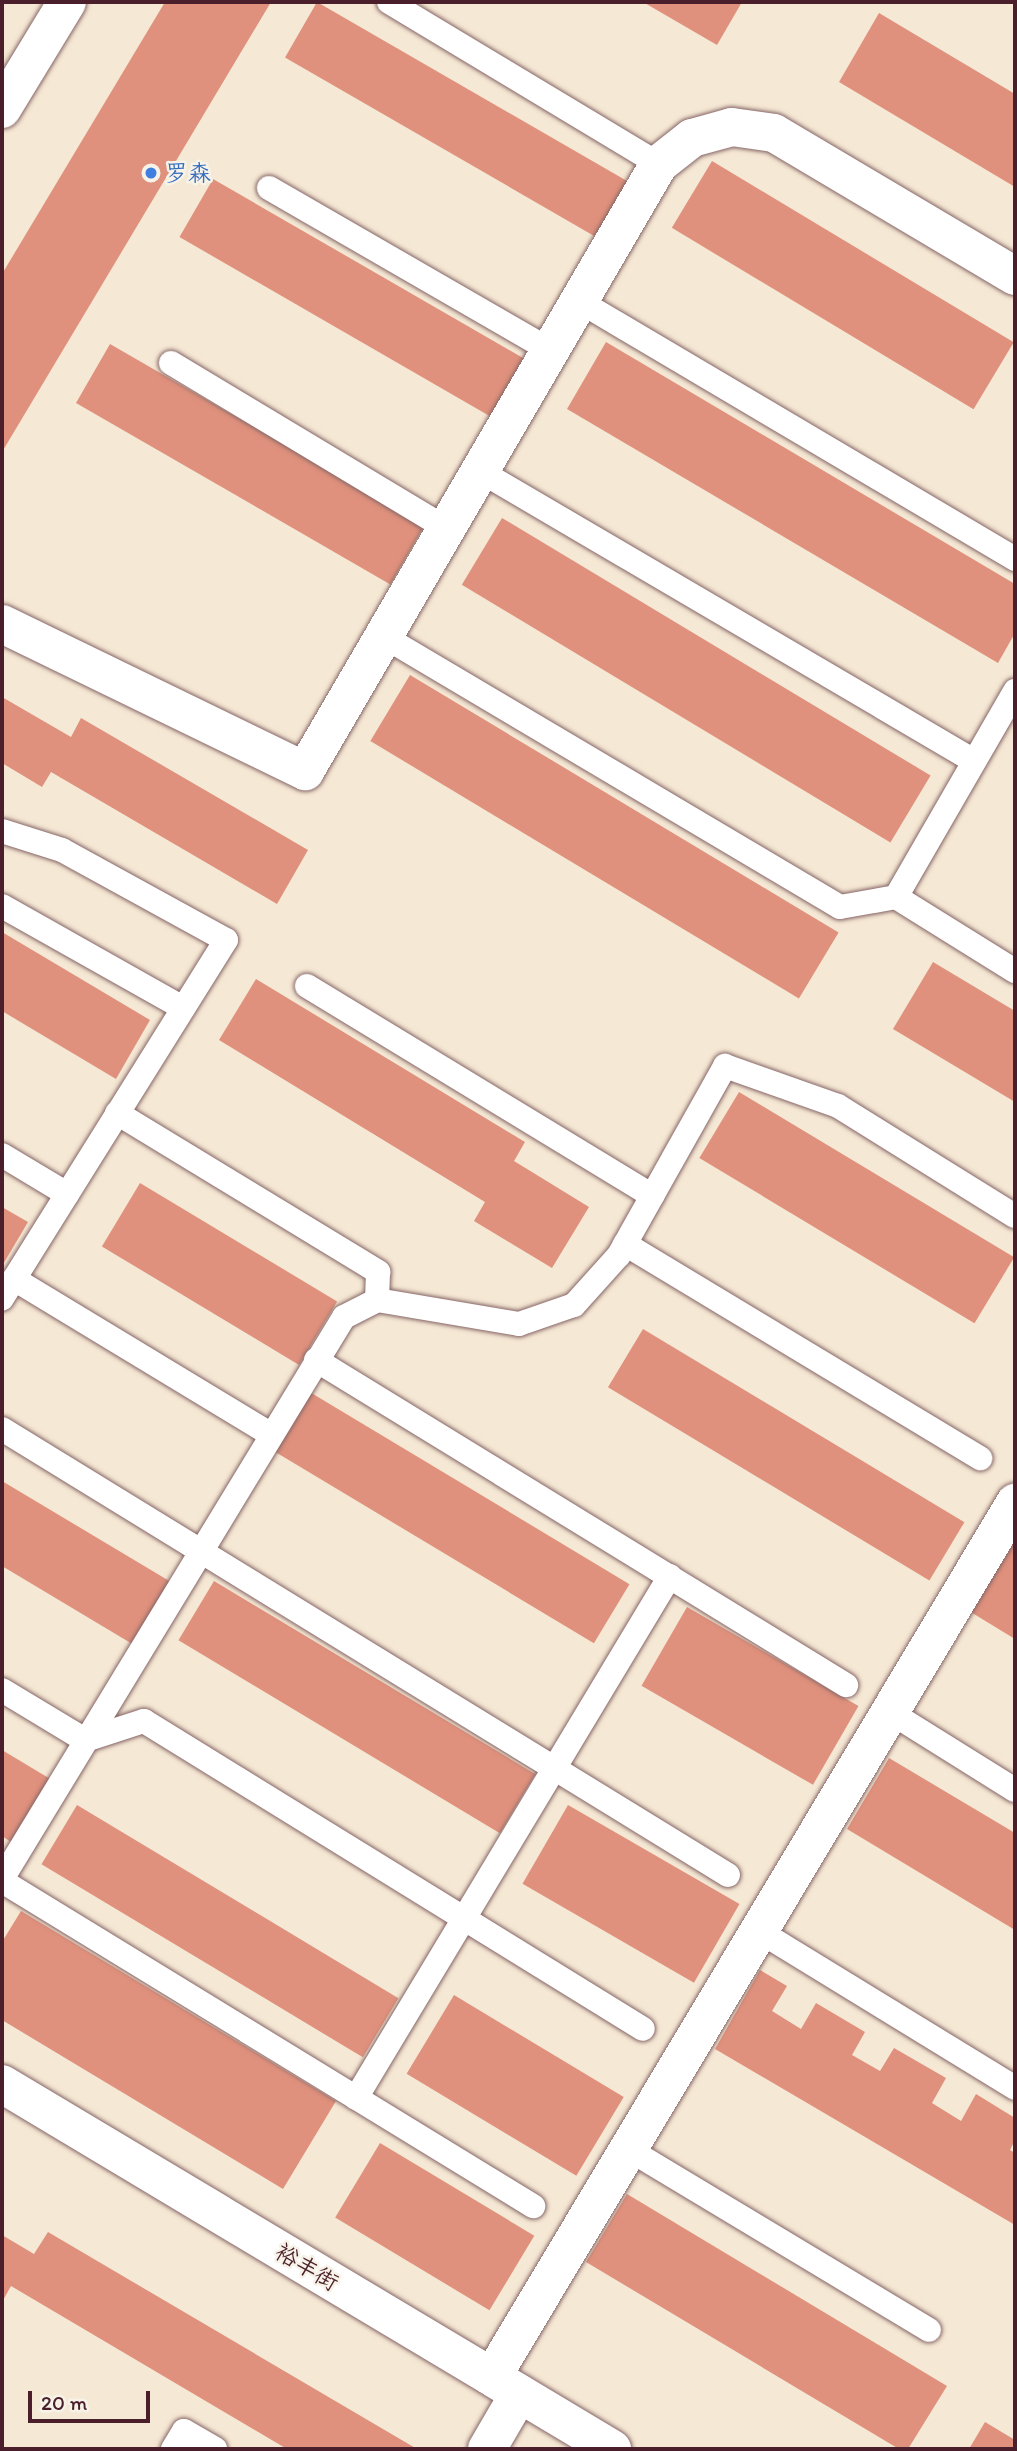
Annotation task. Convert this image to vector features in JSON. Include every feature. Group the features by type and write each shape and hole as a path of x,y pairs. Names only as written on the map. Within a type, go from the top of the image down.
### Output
{"street":[{"path":"2,109 67,2"},
{"path":"2,624 305,771 659,164 692,138 732,127 774,133 1015,276"},
{"path":"486,2449 505,2385 628,2149 1015,1503"},
{"name":"裕丰街","path":"2,2084 612,2449"}],"lane":[{"path":"388,2 659,164"},
{"path":"269,188 550,350"},
{"path":"579,301 1015,559"},
{"path":"171,363 446,528"},
{"path":"480,471 974,761"},
{"path":"383,636 840,907 896,897 1015,971"},
{"path":"896,897 974,761 1007,721 1015,691"},
{"path":"2,831 62,850 226,940 181,1007 8,1289 270,1434"},
{"path":"2,906 181,1007"},
{"path":"307,986 652,1196"},
{"path":"533,2206 2,1880 270,1434 344,1317 377,1300 519,1324 574,1305 625,1244 725,1066 838,1106 1015,1216"},
{"path":"117,1113 379,1272 377,1300"},
{"path":"2,1155 67,1194"},
{"path":"625,1244 980,1458"},
{"path":"316,1360 846,1685"},
{"path":"2,1429 728,1875"},
{"path":"356,2098 670,1576"},
{"path":"2,1690 85,1740 144,1721 643,2029"},
{"path":"890,1712 1015,1790"},
{"path":"759,1931 1015,2088"},
{"path":"628,2149 929,2330"},
{"path":"173,2449 184,2431 215,2449"}],"building":[{"path":"165,2 271,2 2,452 2,274"},
{"path":"317,2 631,184 599,239 285,57"},
{"path":"643,2 742,2 717,45"},
{"path":"879,13 1015,94 1015,187 839,82"},
{"path":"712,161 1014,342 974,409 672,228"},
{"path":"213,179 527,360 494,419 180,237"},
{"path":"606,342 1015,584 1015,633 998,663 567,409"},
{"path":"110,344 424,526 390,584 76,403"},
{"path":"502,518 931,776 890,842 462,585"},
{"path":"410,675 839,933 799,999 370,741"},
{"path":"2,697 71,737 81,718 308,850 277,904 51,772 42,787 2,763"},
{"path":"2,932 150,1020 116,1079 2,1011"},
{"path":"933,962 1015,1011 1015,1102 893,1029"},
{"path":"256,979 525,1142 514,1161 589,1207 552,1268 474,1221 485,1202 219,1040"},
{"path":"739,1092 1014,1257 974,1323 699,1158"},
{"path":"140,1183 337,1301 299,1365 102,1246"},
{"path":"2,1207 28,1222 2,1266"},
{"path":"643,1329 964,1522 929,1580 608,1387"},
{"path":"308,1391 629,1584 594,1643 272,1450"},
{"path":"2,1481 171,1582 134,1645 2,1566"},
{"path":"1011,1543 1015,1546 1015,1639 969,1611"},
{"path":"214,1581 535,1774 500,1833 178,1640"},
{"path":"687,1607 858,1706 813,1785 642,1686"},
{"path":"2,1750 52,1780 14,1844 2,1836"},
{"path":"889,1758 1015,1833 1015,1930 847,1829"},
{"path":"77,1805 398,1998 363,2057 41,1864"},
{"path":"568,1805 739,1904 694,1983 522,1884"},
{"path":"21,1911 336,2101 283,2189 2,2020 2,1942"},
{"path":"760,1970 787,1986 772,2011 801,2029 816,2003 865,2032 852,2055 880,2071 894,2048 946,2078 932,2103 961,2121 976,2094 1015,2118 1015,2140 1010,2150 1015,2153 1015,2225 715,2049"},
{"path":"454,1995 624,2097 576,2176 407,2074"},
{"path":"380,2143 534,2236 489,2310 335,2218"},
{"path":"627,2194 947,2386 908,2449 899,2449 586,2262"},
{"path":"48,2232 417,2449 287,2449 11,2286 2,2302 2,2235 34,2254"},
{"path":"985,2422 1015,2440 1015,2449 969,2449"}],"place":[{"name":"罗森","path":"151,173"}]}
